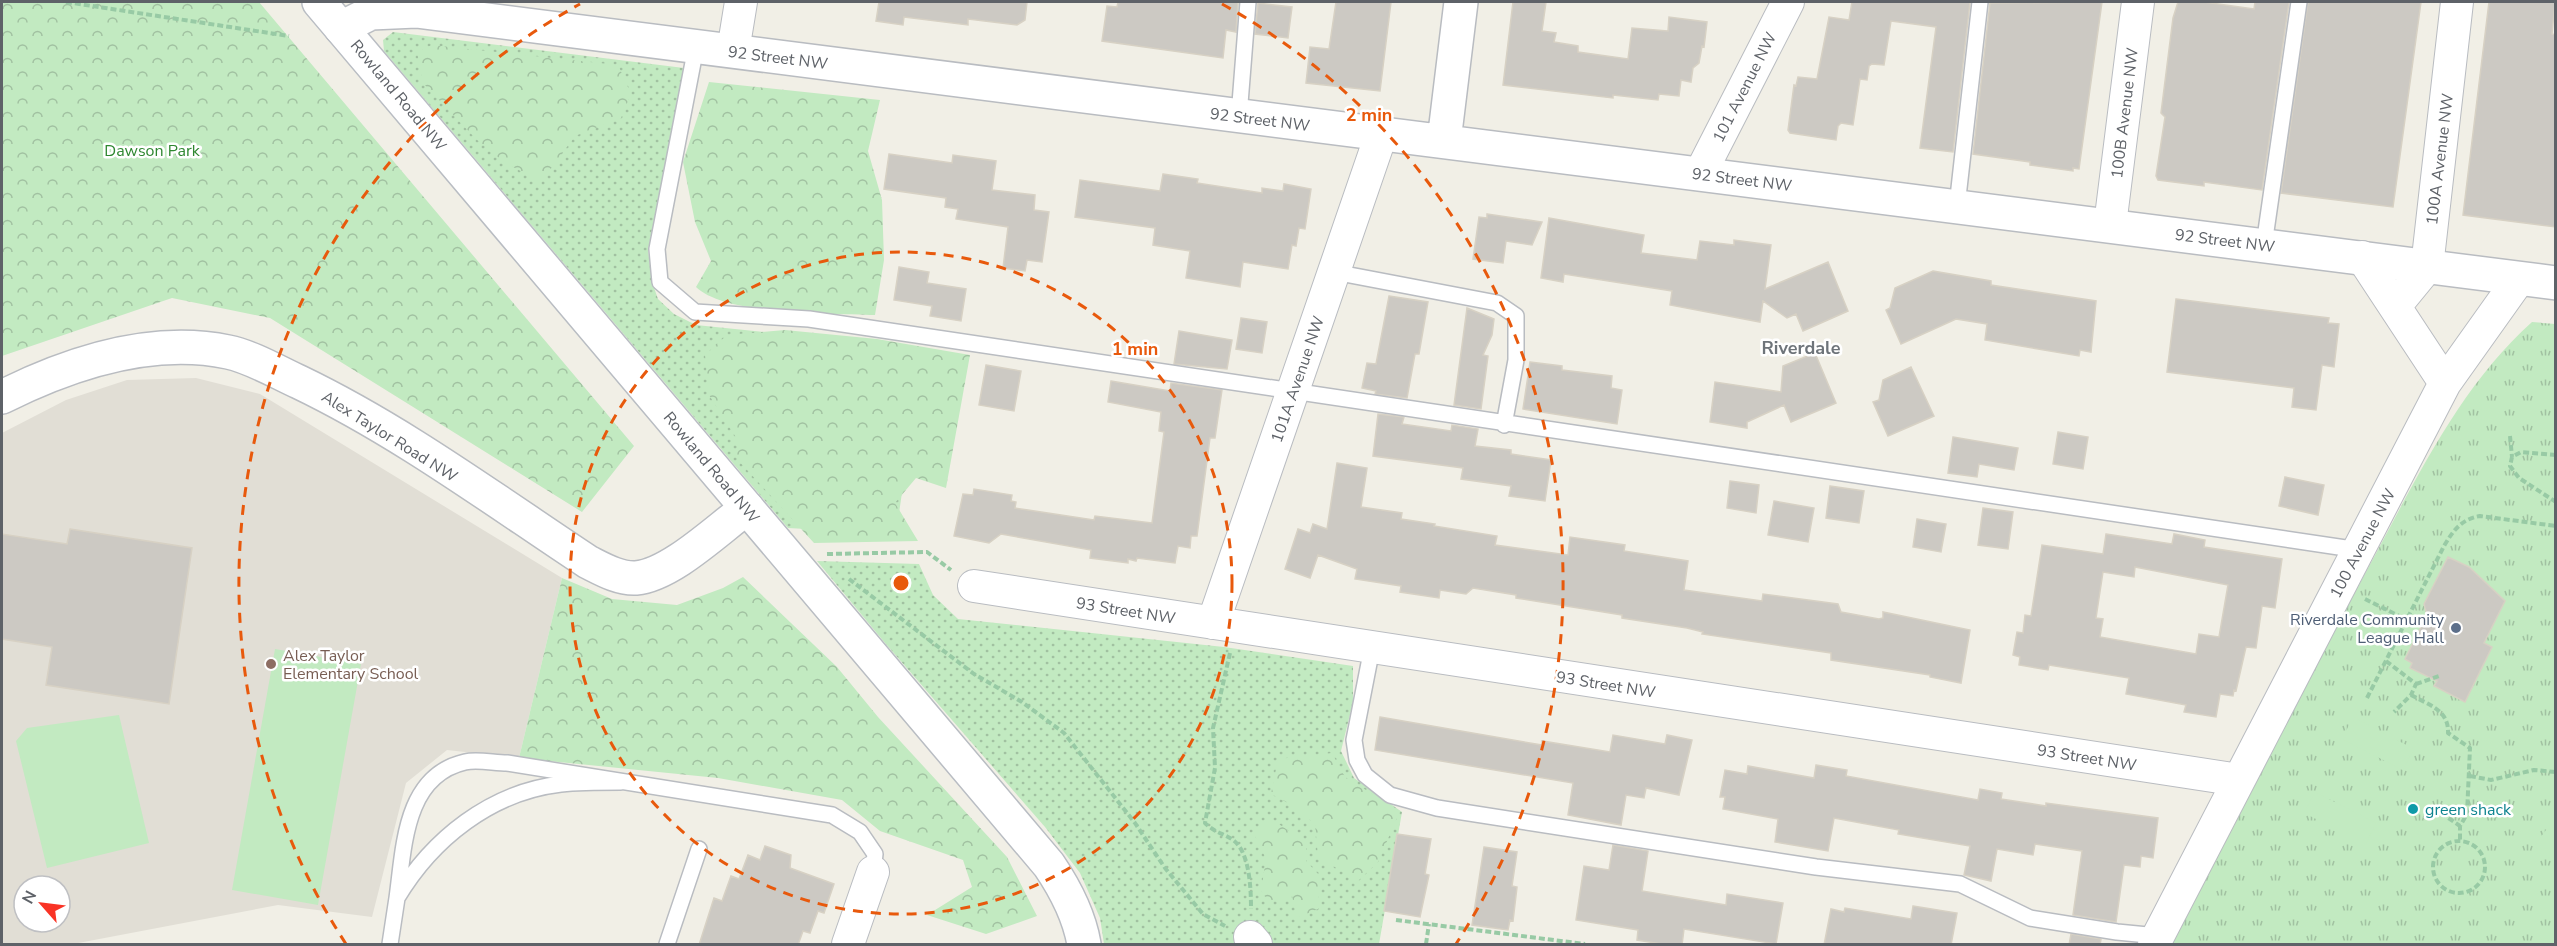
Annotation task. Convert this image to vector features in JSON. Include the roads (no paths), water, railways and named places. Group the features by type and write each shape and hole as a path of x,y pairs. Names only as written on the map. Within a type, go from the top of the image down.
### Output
{"street":[{"name":"Rowland Road NW","path":"319,2 1049,865 1068,894 1081,928 1084,945"},
{"path":"733,51 741,2"},
{"path":"1444,141 1461,2"},
{"name":"101 Avenue NW","path":"1700,174 1788,2"},
{"name":"100B Avenue NW","path":"2110,225 2138,2"},
{"name":"100A Avenue NW","path":"2427,267 2457,2"},
{"name":"92 Street NW","path":"340,27 371,13 416,11 2556,283"},
{"name":"101A Avenue NW","path":"1213,624 1381,135"},
{"path":"2362,257 2445,383"},
{"path":"2395,306 2427,267"},
{"name":"100 Avenue NW","path":"2156,940 2445,383 2519,279"},
{"name":"Alex Taylor Road NW","path":"2,397 72,365 140,350 192,348 230,352 321,392 377,424 588,561 611,574 634,578 654,574 747,508"},
{"name":"93 Street NW","path":"974,586 2239,780"},
{"path":"848,945 873,872"}],"lane":[{"path":"1239,116 1248,2"},
{"path":"1957,206 1980,2"},
{"path":"2264,245 2299,2"},
{"path":"696,47 657,249 660,282 694,312 808,319 1293,390 1504,425 2359,550"},
{"path":"1334,272 1497,303 1516,316 1516,360 1504,425"},
{"path":"1372,648 1354,740 1356,760 1365,775 1390,795 1449,810 1816,867 1960,884 2030,918 2156,940"},
{"path":"390,945 408,817 421,792 444,770 466,761 507,763 832,815 860,832 875,854 873,872"},
{"path":"397,898 411,873 434,846 472,816 521,794 559,784 621,782"},
{"path":"667,945 699,849"}],"place":[{"name":"Riverdale Community League Hall","path":"2456,628"},
{"name":"Alex Taylor Elementary School","path":"271,664"},
{"name":"green shack","path":"2413,809"}],"district":[{"name":"Riverdale","path":"1801,348"}],"park label":[{"name":"Dawson Park","path":"152,150"}]}
